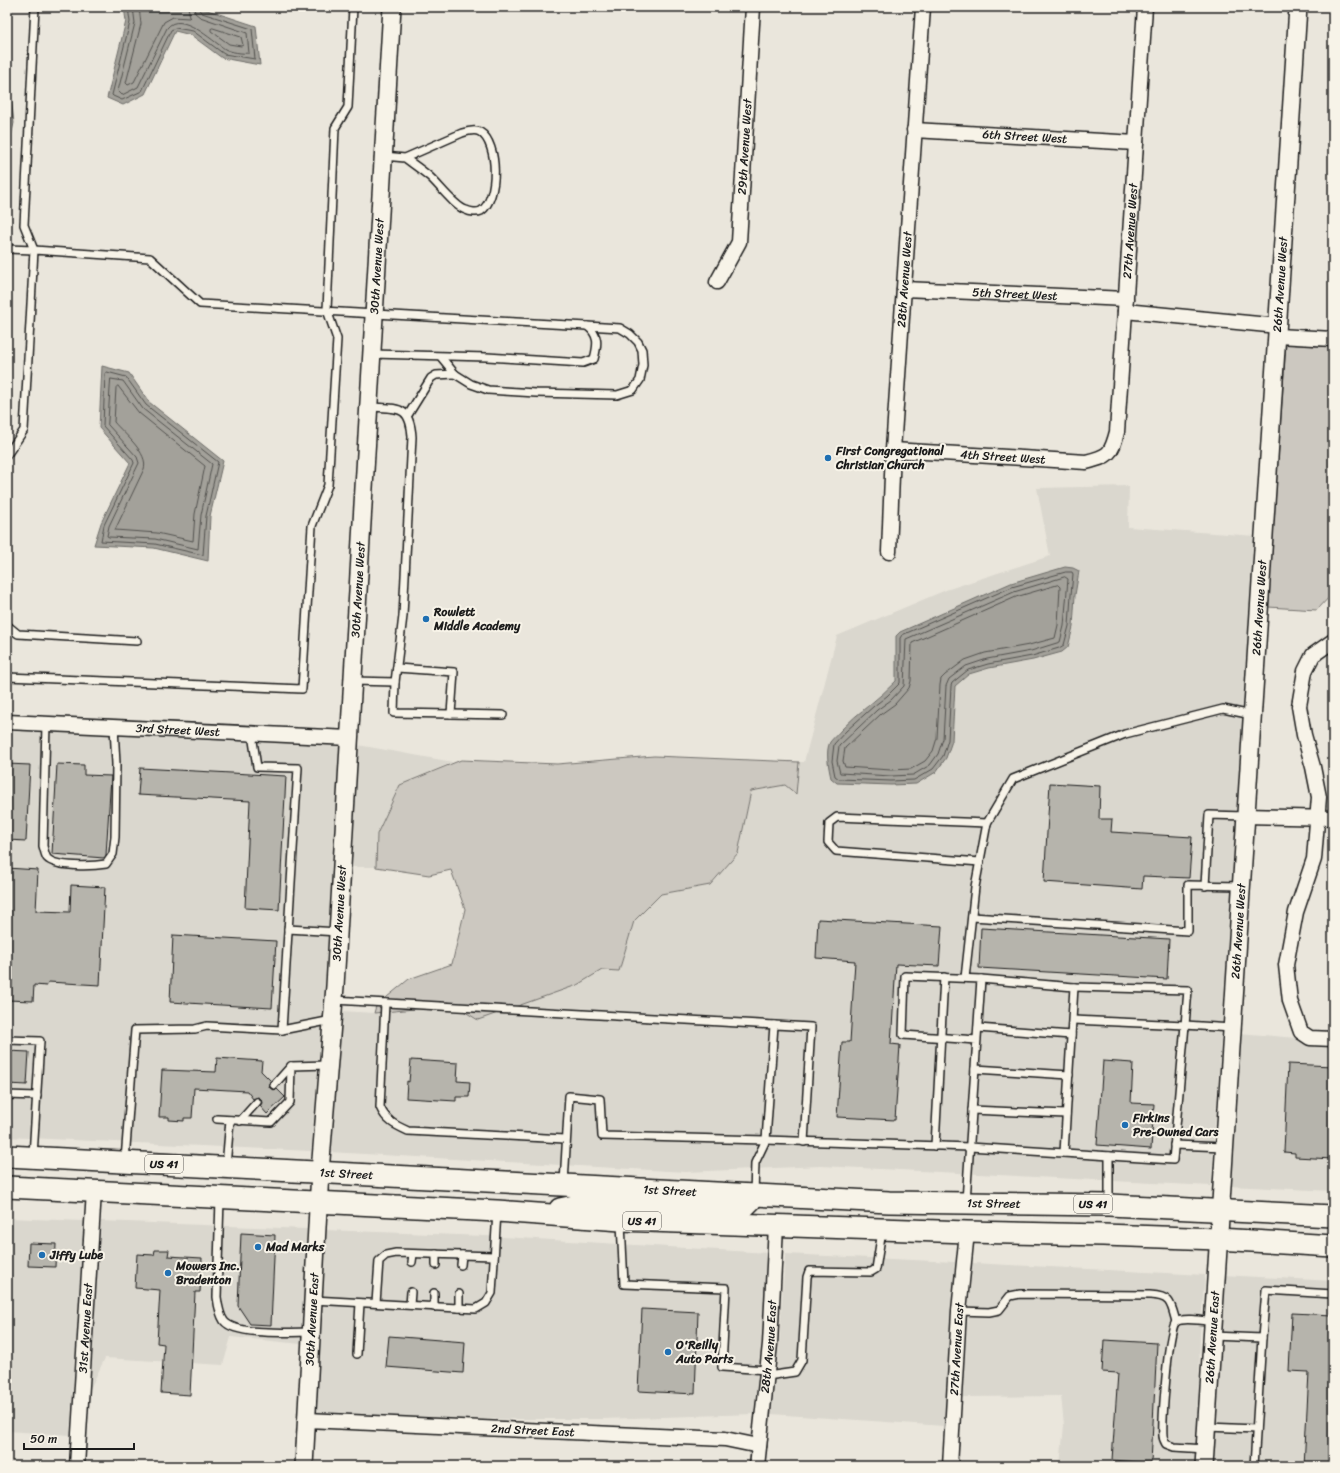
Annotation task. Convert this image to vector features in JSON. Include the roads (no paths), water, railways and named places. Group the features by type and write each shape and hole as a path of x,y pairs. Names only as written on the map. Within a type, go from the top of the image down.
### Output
{"main road":[{"name":"1st Street","path":"7,1156 889,1202 1109,1205 1220,1209 1333,1216"},
{"name":"US 41","path":"7,1187 540,1214 621,1220 882,1230 1218,1239 1333,1246"},
{"path":"540,1214 593,1202 737,1208 748,1204 754,1195"},
{"path":"776,1226 779,1219 788,1213 924,1216 966,1203"}],"street":[{"name":"30th Avenue West","path":"320,1172 338,932 392,7"},
{"name":"29th Avenue West","path":"717,282 739,242 753,7"},
{"name":"28th Avenue West","path":"889,552 904,289 923,7"},
{"name":"27th Avenue West","path":"1109,453 1113,446 1116,432 1126,305 1145,7"},
{"name":"26th Avenue West","path":"1220,1209 1298,7"},
{"name":"6th Street West","path":"914,130 1136,143"},
{"name":"5th Street West","path":"904,289 1126,305 1333,339"},
{"name":"4th Street West","path":"894,450 1086,462 1104,457 1109,453"},
{"path":"1333,641 1313,655 1305,671 1299,706 1304,735 1313,767 1319,797 1318,818 1314,858 1296,912 1286,966 1290,1001 1301,1032 1310,1038 1333,1039"},
{"name":"3rd Street West","path":"7,722 349,738"},
{"path":"1245,816 1333,818"},
{"name":"30th Avenue East","path":"304,1466 320,1172"},
{"name":"31st Avenue East","path":"77,1466 94,1191"},
{"name":"26th Avenue East","path":"1204,1466 1220,1209"},
{"name":"28th Avenue East","path":"757,1466 770,1344 776,1226"},
{"name":"27th Avenue East","path":"950,1466 959,1311 967,1232"},
{"name":"2nd Street East","path":"307,1420 725,1439 758,1446"}],"lane":[{"path":"7,455 24,430 34,250 24,225 35,7"},
{"path":"7,677 302,688 312,526 328,485 337,339 327,310 335,128 348,107 353,7"},
{"path":"384,156 405,158 462,133 479,131 486,136 491,146 494,159 493,188 487,204 480,211 475,212 465,210 429,176 405,158"},
{"path":"7,249 150,258 200,304 327,310 620,328 630,334 638,342 642,350 643,365 640,380 633,390 617,395 536,393 488,390 471,384 455,374 441,357"},
{"path":"372,354 487,357 583,363 594,359 598,346 594,331 586,326"},
{"path":"408,415 431,378 441,374 455,374"},
{"path":"369,407 395,409 408,415 412,424 403,616 394,682 394,713 503,715"},
{"path":"7,625 18,634 137,640"},
{"path":"396,668 454,672 451,714"},
{"path":"353,681 394,682"},
{"path":"965,978 972,917 987,823 1013,779 1125,734 1223,709 1252,715"},
{"path":"46,724 43,846 46,857 52,862 59,864 95,866 106,864 113,854 115,837 116,764 114,728"},
{"path":"252,734 257,767 298,768 282,1030"},
{"path":"1205,886 1209,815 1245,816"},
{"path":"980,862 836,851 828,842 830,823 837,817 987,823"},
{"path":"972,917 1188,931 1188,885 1240,886"},
{"path":"288,929 338,932"},
{"path":"564,1185 565,1139 569,1096 600,1099 602,1136 935,1146 1173,1160 1188,990 1074,987 981,979 905,976 903,1035 977,1040"},
{"path":"935,1146 944,977"},
{"path":"966,1203 981,979"},
{"path":"1064,1154 1074,987"},
{"path":"333,1000 811,1027 804,1142"},
{"path":"385,1003 380,1107 390,1123 408,1131 565,1139"},
{"path":"125,1162 135,1030 196,1029 207,1026 282,1030 332,1020"},
{"path":"1072,1020 1232,1028"},
{"path":"754,1195 755,1163 766,1140 774,1025"},
{"path":"978,1028 1072,1035"},
{"path":"7,1040 40,1042 33,1157"},
{"path":"274,1085 291,1066 328,1065"},
{"path":"217,1119 271,1122 290,1102 291,1066"},
{"path":"975,1069 1069,1075"},
{"path":"7,1095 37,1096"},
{"path":"240,1120 257,1102"},
{"path":"972,1110 1066,1114"},
{"path":"226,1168 230,1120"},
{"path":"1174,1145 1224,1147"},
{"path":"1109,1156 1109,1205"},
{"path":"220,1197 217,1297 224,1321 230,1326 241,1330 262,1332 311,1332"},
{"path":"313,1300 476,1309 486,1303 492,1293 497,1212"},
{"path":"621,1220 624,1284 726,1288 722,1367 767,1373 795,1372 802,1360 807,1277 809,1271 871,1272 876,1269 882,1230"},
{"path":"376,1303 379,1261 386,1255 396,1253 494,1256"},
{"path":"412,1262 413,1254"},
{"path":"436,1254 436,1265"},
{"path":"461,1265 462,1255"},
{"path":"1254,1466 1266,1290 1333,1294"},
{"path":"410,1305 411,1292"},
{"path":"434,1293 434,1307"},
{"path":"459,1294 459,1308"},
{"path":"959,1311 989,1312 998,1310 1010,1296 1020,1294 1159,1295 1166,1298 1170,1302 1176,1322"},
{"path":"357,1354 360,1302"},
{"path":"1205,1449 1174,1447 1166,1444 1163,1438 1168,1351 1173,1327 1176,1322 1183,1320 1213,1329 1262,1338"},
{"path":"1206,1427 1256,1429"}],"water":[{"path":"124,7 198,7 256,26 260,65 222,58 191,35 175,31 145,94 123,105 107,98 126,21"},
{"path":"7,61 14,123 7,154"},
{"path":"102,366 129,373 149,402 223,461 210,516 208,561 154,548 94,545 101,523 130,463 99,428"},
{"path":"1065,567 1073,568 1079,571 1075,595 1073,627 1068,647 1062,652 1033,660 989,668 969,674 955,686 952,741 946,758 936,772 916,784 891,785 837,783 831,778 828,765 828,750 830,742 848,723 883,694 896,681 896,636 900,632 1011,583"}],"place":[{"name":"First Congregational Christian Church","path":"828,458"},
{"name":"Rowlett Middle Academy","path":"426,619"},
{"name":"Firkins Pre-Owned Cars","path":"1125,1125"},
{"name":"Mad Marks","path":"258,1247"},
{"name":"Jiffy Lube","path":"42,1255"},
{"name":"Mowers Inc. Bradenton","path":"168,1273"},
{"name":"O'Reilly Auto Parts","path":"668,1352"}]}
